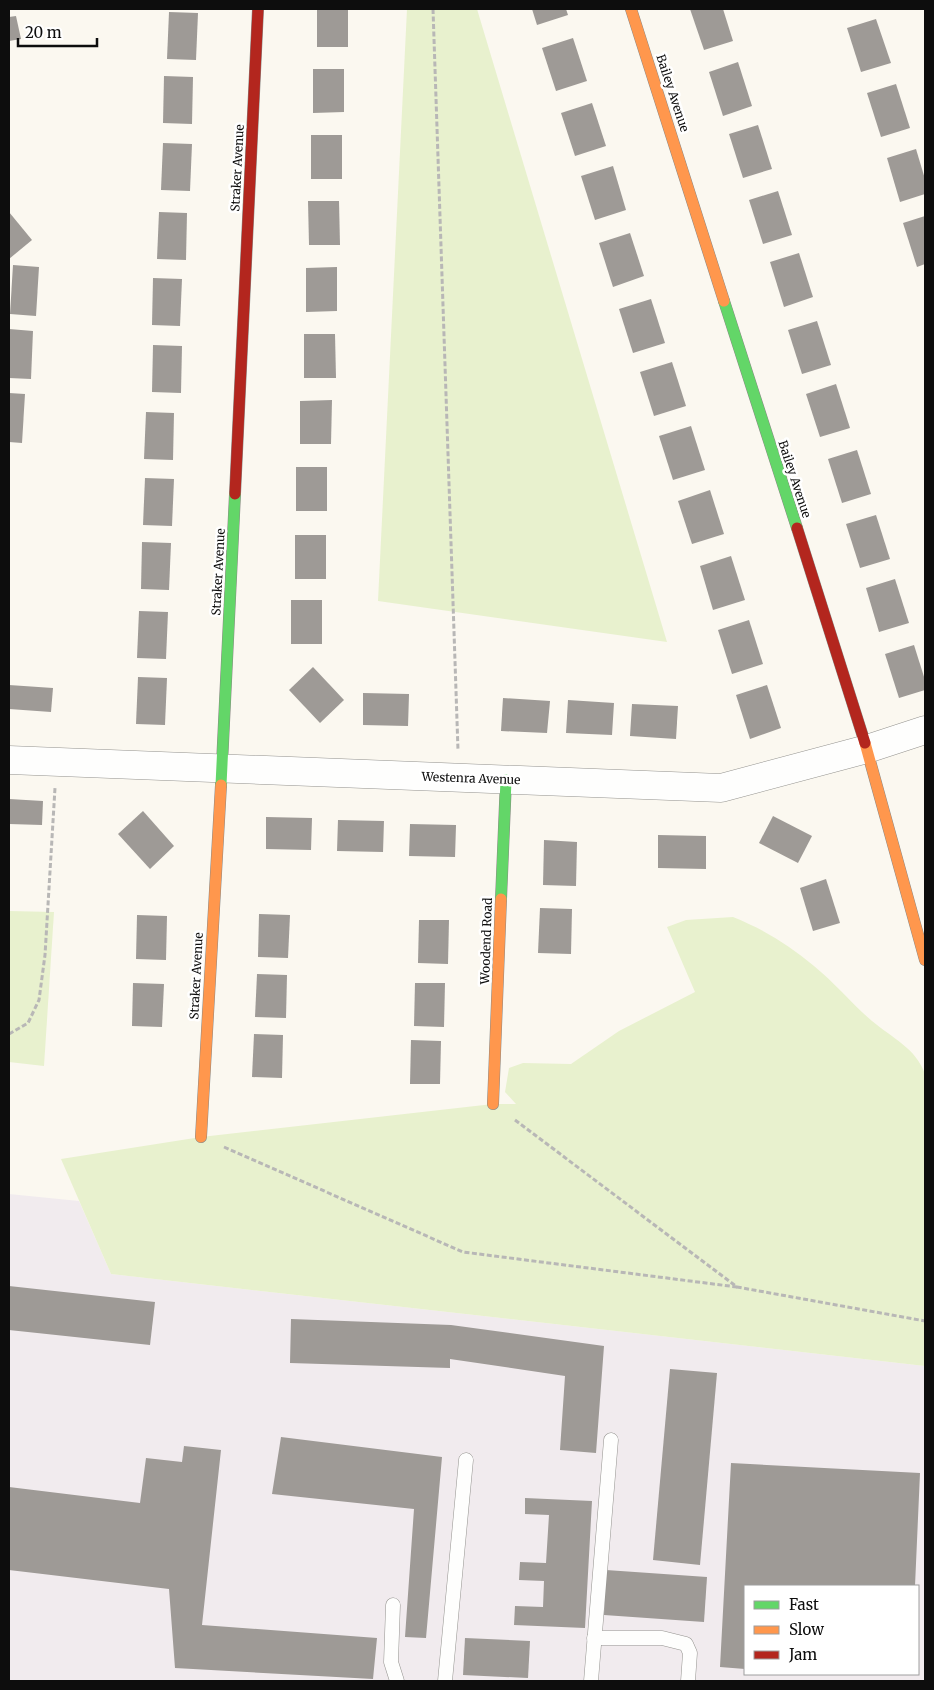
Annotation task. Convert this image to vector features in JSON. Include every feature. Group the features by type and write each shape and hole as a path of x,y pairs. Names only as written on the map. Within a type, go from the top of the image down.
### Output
{"street":[{"name":"Straker Avenue","path":"200,1137 222,768 258,9"},
{"name":"Bailey Avenue","path":"632,9 867,749 925,960"},
{"name":"Westenra Avenue","path":"9,760 57,760 721,788 867,749 925,730"},
{"name":"Woodend Road","path":"493,1104 506,780"}],"lane":[{"path":"591,1681 611,1440"},
{"path":"445,1681 466,1460"},
{"path":"393,1605 391,1662 397,1681"},
{"path":"594,1638 662,1638 686,1644 690,1653 688,1681"}],"path":[{"path":"433,9 459,778"},
{"path":"9,1034 28,1023 39,1000 45,955 57,760"},
{"path":"493,1104 736,1287"},
{"path":"200,1137 463,1252 736,1287 925,1321"}],"shaded area":[{"path":"9,1194 79,1201 111,1274 925,1366 925,1681 9,1681"}],"green space":[{"path":"407,9 477,9 667,642 378,601"},
{"path":"9,911 54,912 44,1066 9,1062"},
{"path":"733,917 775,938 814,966 857,1008 910,1050 925,1074 925,1366 111,1274 61,1159 201,1137 493,1104 516,1104 505,1092 509,1068 523,1063 571,1064 619,1031 695,992 667,927 686,920"}],"building":[{"path":"317,9 348,9 348,47 317,47"},
{"path":"532,9 566,9 568,15 537,25"},
{"path":"690,9 723,9 733,41 704,50"},
{"path":"169,12 198,13 196,60 167,59"},
{"path":"16,16 21,39 9,41 9,17"},
{"path":"876,19 891,63 861,72 847,28"},
{"path":"573,38 587,81 556,91 542,48"},
{"path":"738,62 752,106 723,116 709,72"},
{"path":"313,69 344,69 344,112 313,113"},
{"path":"164,76 193,77 192,124 163,123"},
{"path":"896,84 910,128 881,137 867,93"},
{"path":"592,103 606,146 575,156 561,113"},
{"path":"758,125 772,169 743,178 729,134"},
{"path":"311,135 342,135 342,179 311,179"},
{"path":"163,143 192,144 190,191 161,190"},
{"path":"916,149 925,179 925,194 900,202 887,158"},
{"path":"613,166 626,210 595,220 581,176"},
{"path":"778,191 792,235 763,244 749,200"},
{"path":"308,201 339,201 340,245 309,245"},
{"path":"9,212 32,240 9,259"},
{"path":"159,212 187,213 186,260 157,259"},
{"path":"925,216 925,264 917,267 903,223"},
{"path":"630,233 644,276 613,287 599,243"},
{"path":"799,253 813,297 784,307 770,262"},
{"path":"13,265 39,267 36,316 10,314"},
{"path":"337,267 337,311 306,312 306,268"},
{"path":"153,278 182,279 180,326 152,325"},
{"path":"651,299 665,343 633,353 619,309"},
{"path":"817,321 831,365 802,374 788,330"},
{"path":"9,329 33,331 31,379 9,378"},
{"path":"304,334 335,334 336,378 304,378"},
{"path":"153,345 182,346 181,393 152,392"},
{"path":"672,362 686,406 654,416 640,372"},
{"path":"836,384 850,428 820,437 806,394"},
{"path":"9,393 25,394 22,443 9,442"},
{"path":"332,400 331,444 300,444 300,401"},
{"path":"146,412 174,413 173,460 144,459"},
{"path":"691,426 705,470 673,480 659,436"},
{"path":"857,450 871,494 842,503 828,459"},
{"path":"296,467 327,467 327,511 296,511"},
{"path":"145,478 174,479 172,526 143,525"},
{"path":"710,490 724,534 692,544 678,501"},
{"path":"876,515 890,559 860,568 846,524"},
{"path":"295,535 326,535 326,579 295,579"},
{"path":"142,542 171,543 169,590 141,589"},
{"path":"731,556 745,600 713,610 700,566"},
{"path":"895,579 909,623 879,632 866,588"},
{"path":"291,600 322,600 322,644 291,644"},
{"path":"139,611 168,612 166,659 137,658"},
{"path":"749,620 763,664 732,674 718,630"},
{"path":"914,645 925,680 925,690 899,698 885,654"},
{"path":"313,667 344,700 320,723 289,690"},
{"path":"138,677 167,678 165,725 136,724"},
{"path":"9,685 53,688 51,712 9,709"},
{"path":"767,685 781,728 750,739 736,695"},
{"path":"363,693 409,694 408,726 363,725"},
{"path":"503,698 550,701 547,733 501,731"},
{"path":"568,700 614,703 612,735 566,733"},
{"path":"632,704 678,706 676,739 630,736"},
{"path":"9,799 43,801 42,825 9,824"},
{"path":"143,811 174,846 150,869 118,834"},
{"path":"773,816 812,836 798,863 759,843"},
{"path":"266,817 312,818 311,850 266,849"},
{"path":"338,820 384,821 383,852 337,851"},
{"path":"410,824 456,825 455,857 409,856"},
{"path":"658,835 706,836 706,869 658,868"},
{"path":"544,840 577,842 576,886 543,885"},
{"path":"826,879 840,923 813,931 800,888"},
{"path":"540,908 572,909 571,954 538,953"},
{"path":"259,914 290,915 288,958 258,957"},
{"path":"137,915 167,916 166,960 136,959"},
{"path":"419,920 449,920 448,964 418,963"},
{"path":"257,974 287,975 286,1018 255,1017"},
{"path":"133,983 164,984 162,1027 132,1026"},
{"path":"415,983 445,983 444,1027 414,1026"},
{"path":"254,1034 283,1035 282,1078 252,1077"},
{"path":"411,1040 441,1041 440,1084 410,1084"},
{"path":"9,1286 155,1302 150,1345 9,1330"},
{"path":"291,1319 451,1325 604,1346 596,1453 560,1450 565,1376 450,1359 450,1368 290,1363"},
{"path":"670,1369 717,1373 700,1565 653,1560"},
{"path":"281,1437 442,1457 426,1638 405,1637 414,1509 272,1494"},
{"path":"184,1446 221,1450 202,1625 377,1638 373,1679 175,1668 169,1589 9,1570 9,1487 140,1503 146,1458 182,1462"},
{"path":"731,1463 920,1473 915,1585 744,1585 744,1669 720,1667"},
{"path":"525,1498 592,1501 585,1628 514,1625 515,1606 543,1607 544,1581 519,1580 520,1562 546,1563 549,1515 525,1514"},
{"path":"606,1570 707,1577 704,1622 604,1615"},
{"path":"465,1638 530,1641 528,1678 463,1675"}],"traffic: fast":[{"path":"724,301 797,528"},
{"path":"221,785 235,494"},
{"path":"501,899 506,780"}],"traffic: slow":[{"path":"631,9 724,301"},
{"path":"865,743 925,960"},
{"path":"201,1137 221,785"},
{"path":"493,1104 501,899"}],"traffic: jam":[{"path":"235,494 258,9"},
{"path":"797,528 865,743"}]}
